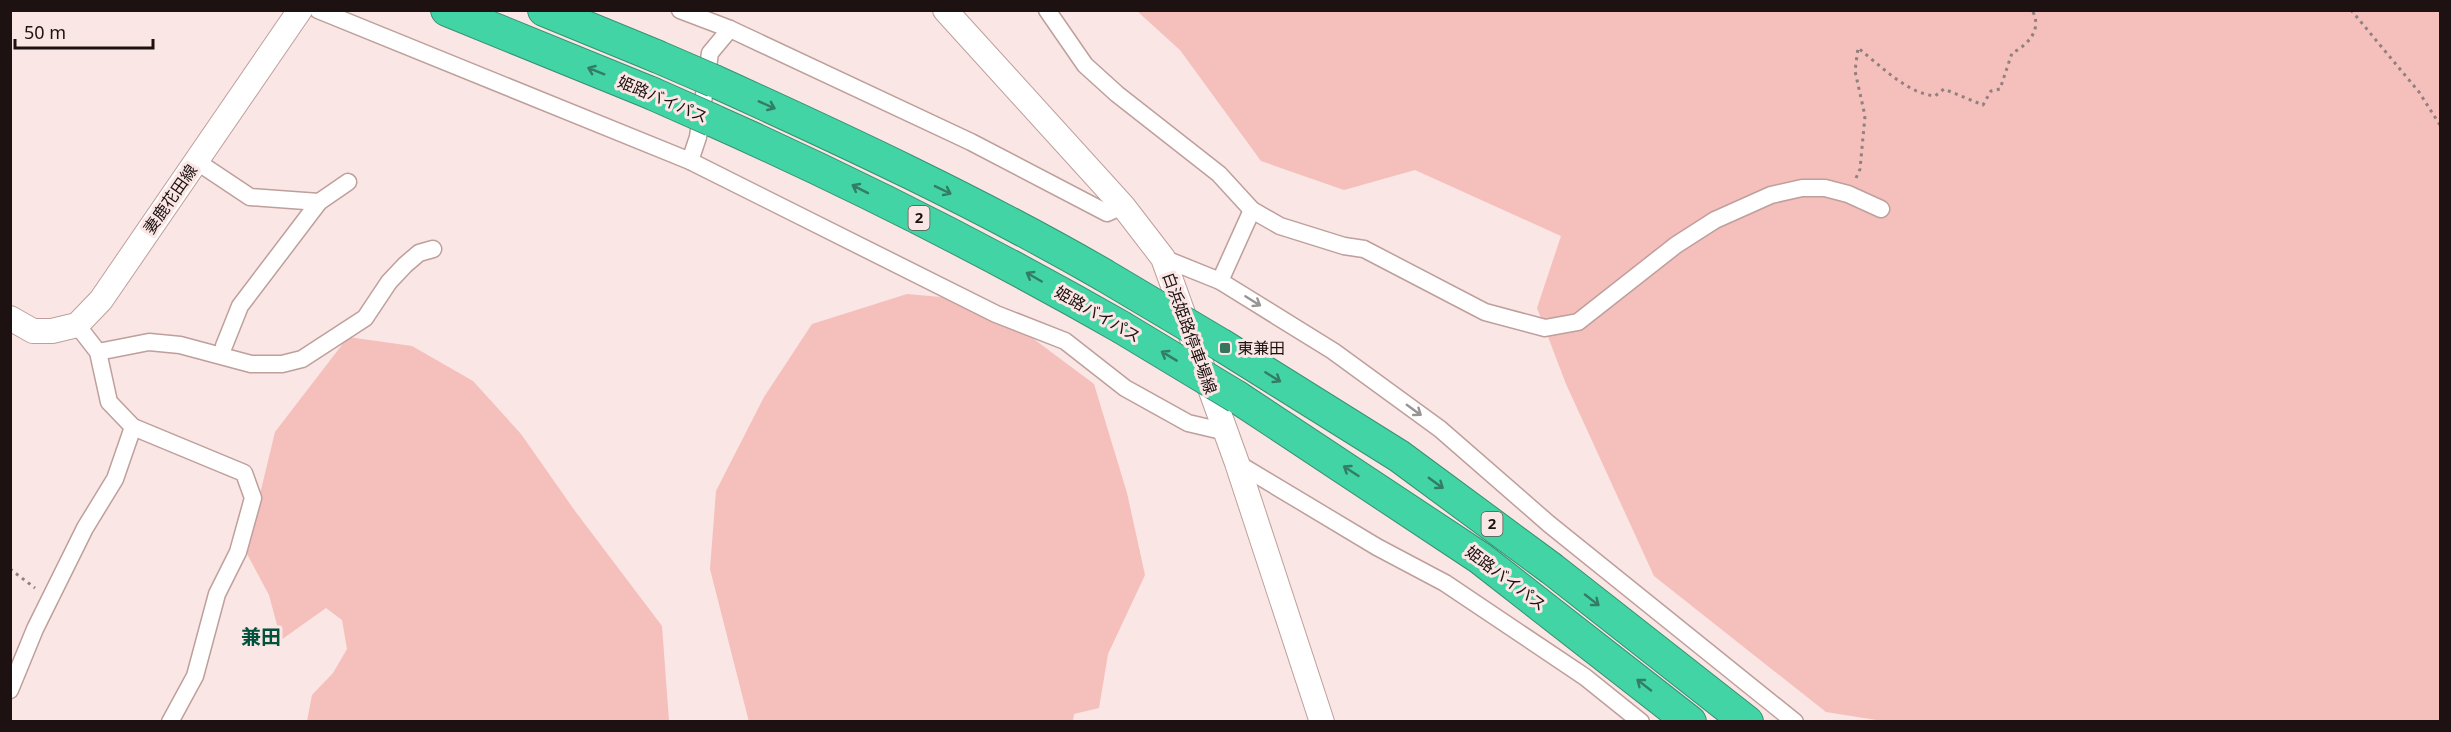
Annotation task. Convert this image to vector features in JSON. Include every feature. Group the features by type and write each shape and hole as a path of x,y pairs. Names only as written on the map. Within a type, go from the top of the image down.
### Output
{"highway":[{"name":"姫路バイパス","path":"447,10 651,93 813,165 1024,271 1237,397 1480,558 1690,722"},
{"name":"姫路バイパス","path":"544,10 714,81 822,131 1023,229 1102,274 1223,346 1399,456 1552,569 1747,722"}],"main road":[{"name":"妻鹿花田線","path":"77,325 101,300 300,10"},
{"name":"白浜姫路停車場線","path":"945,10 1123,206 1162,258 1237,463 1322,722"},
{"path":"10,318 33,331 52,331 77,325"}],"street":[{"path":"318,10 690,161 996,314 1065,342 1125,388 1188,423 1226,432"},
{"path":"680,10 730,29 971,142 1107,213 1123,206"},
{"path":"1047,10 1085,65 1117,94 1219,174 1252,210 1280,226 1344,246 1364,249 1485,312 1545,328 1578,322 1676,245 1724,216 1771,195 1802,188 1825,189 1848,194 1881,209"},
{"path":"690,161 698,137 710,52 730,29"},
{"path":"196,161 250,197 319,202"},
{"path":"224,346 240,306 319,202 348,182"},
{"path":"1220,280 1252,210"},
{"path":"98,352 149,342 180,345 251,364 282,364 302,358 365,318 389,282 405,265 419,253 433,249"},
{"path":"1162,258 1220,280 1334,351 1431,422 1549,524 1795,722"},
{"path":"77,325 98,352 109,402 133,427 244,473 253,498 238,552 217,594 195,675 170,722"},
{"path":"10,690 34,629 85,528 114,479 133,427"},
{"path":"1237,463 1377,547 1444,584 1585,677 1641,722"}],"path":[{"path":"1848,194 1860,169 1865,116 1855,71 1858,48 1890,74 1922,95 1935,96 1944,89 1983,105 1991,91 2000,89 2012,53 2027,45 2035,29 2037,18 2032,10"},
{"path":"2351,10 2419,92 2440,125"},
{"path":"10,569 50,599"}],"shaded area":[{"path":"1137,11 2440,11 2440,721 1889,722 1826,712 1654,576 1566,384 1537,308 1561,236 1415,170 1344,190 1261,161 1180,50"},
{"path":"907,294 941,297 1015,325 1094,384 1127,493 1145,575 1108,654 1099,708 1074,714 1073,721 749,722 710,569 716,491 764,397 812,324"},
{"path":"348,337 412,346 473,381 521,434 575,511 662,626 669,721 307,721 312,695 333,673 347,649 342,620 326,608 281,640 269,595 246,552 275,432"}],"place":[{"name":"東兼田","path":"1225,348"}],"district":[{"name":"兼田","path":"261,637"}]}
